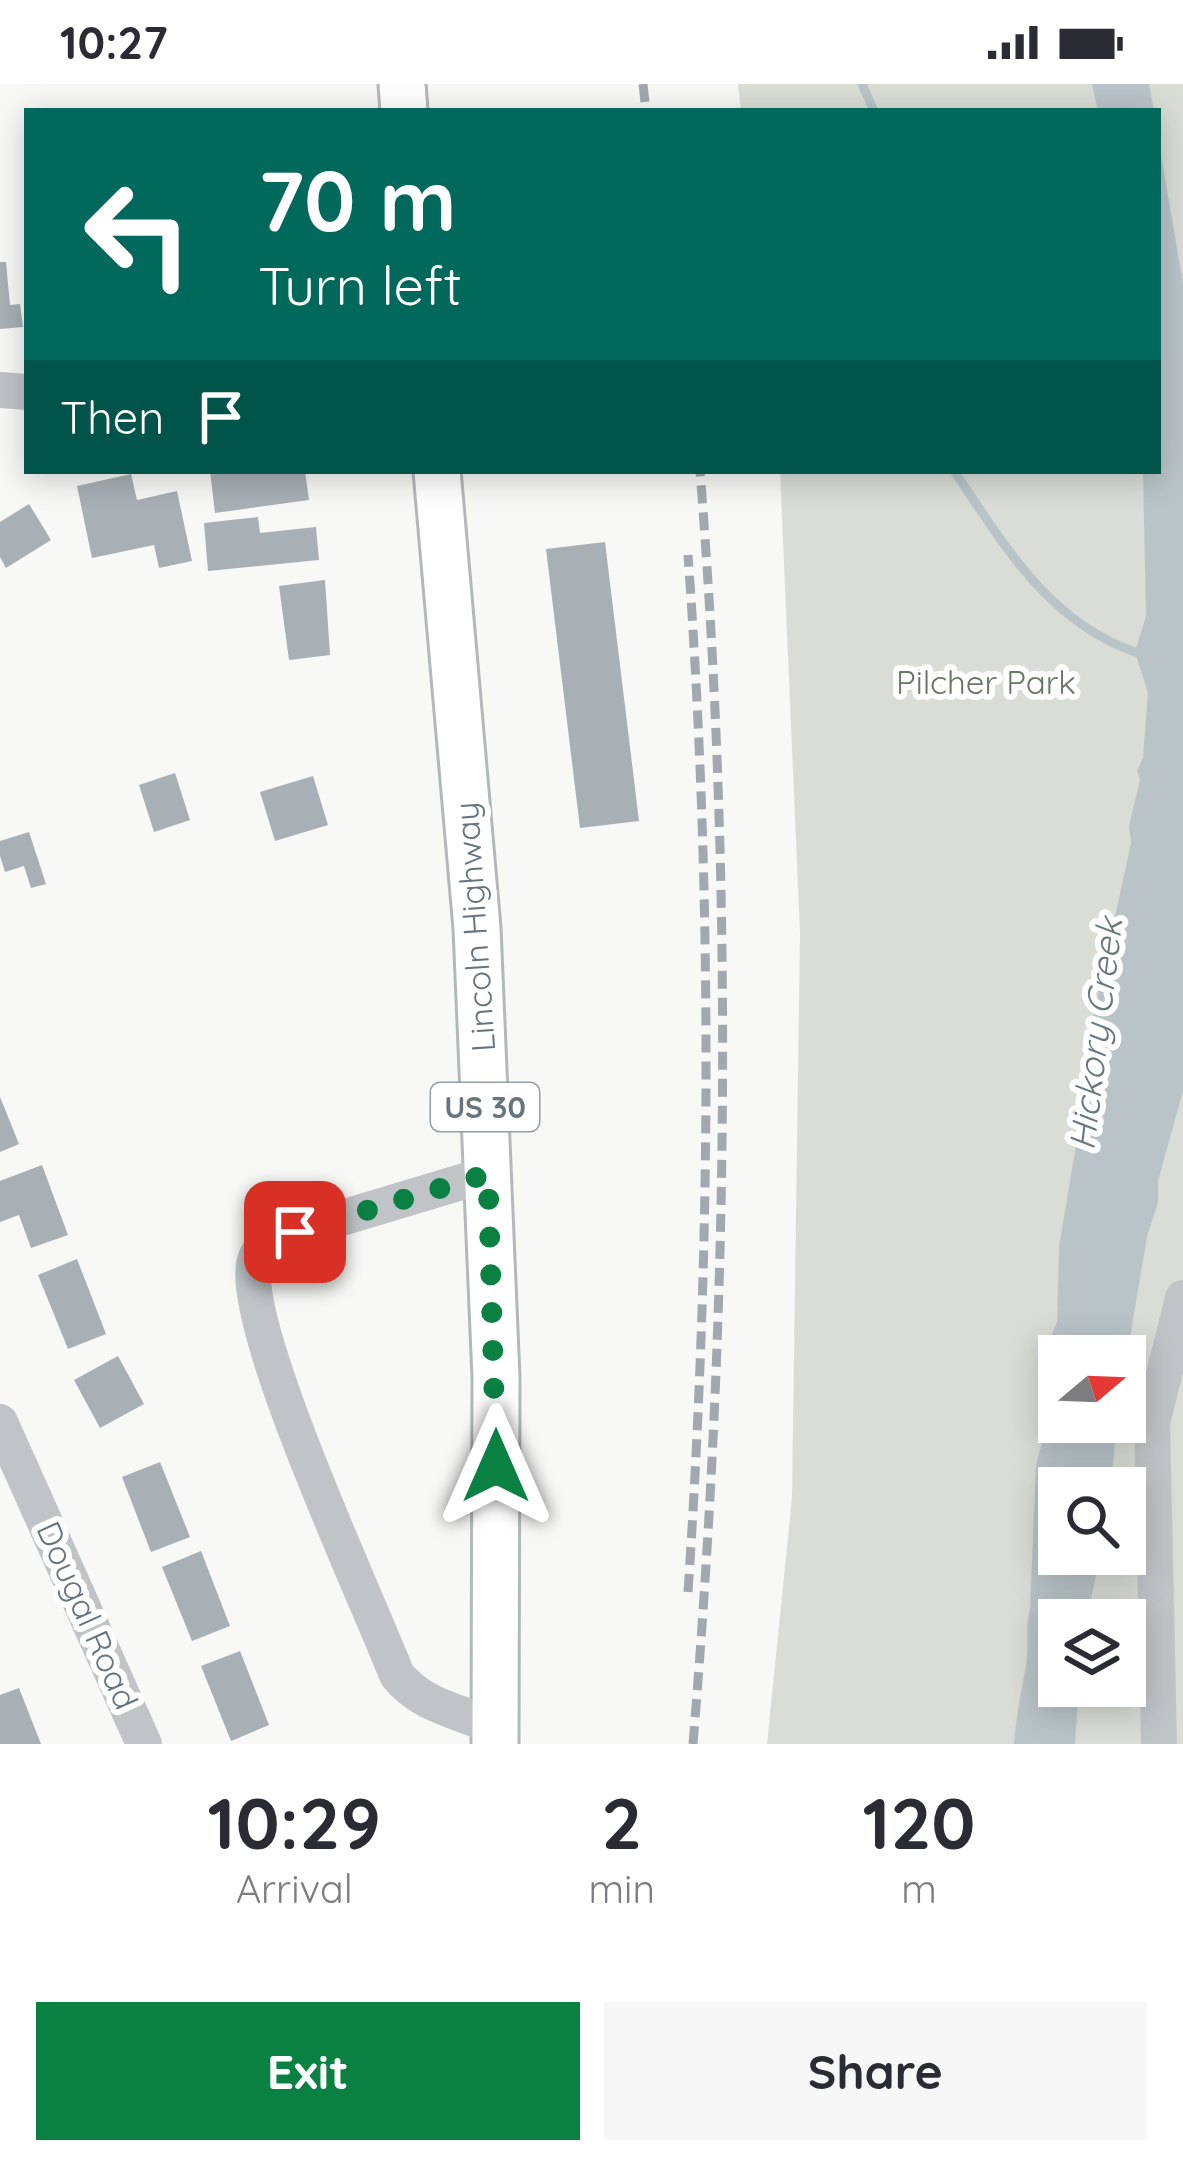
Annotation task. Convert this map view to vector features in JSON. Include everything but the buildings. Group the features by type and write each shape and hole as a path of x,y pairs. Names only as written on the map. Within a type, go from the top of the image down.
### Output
{"main road":[{"name":"Lincoln Highway","path":"437,474 477,928 496,1378 496,1736"}],"street":[{"path":"488,1174 295,1232 264,1245 254,1263 256,1310 278,1374 397,1675 413,1694 435,1708 496,1736"},
{"path":"1168,1722 1152,1423 1183,1298"},
{"name":"Dougal Road","path":"0,1422 144,1744"}],"green space":[{"name":"Pilcher Park","path":"738,84 1183,84 1183,1744 767,1744 792,1498 800,933 780,474 1161,474 1161,108 741,108"}],"water":[{"path":"1092,84 1149,84 1153,108 1097,108"},
{"name":"Hickory Creek","path":"1161,155 1183,283 1183,1091 1158,1181 1158,1202 1147,1237 1130,1335 1052,1335 1057,1322 1059,1247 1093,1018 1131,843 1129,826 1143,758 1148,693 1135,652 1146,616 1143,474 1161,474"},
{"path":"1042,1443 1115,1443 1113,1467 1038,1467 1038,1575 1096,1575 1091,1599 1038,1599 1038,1707 1078,1707 1075,1744 1014,1744 1027,1659 1036,1466"}],"waterway":[{"path":"862,84 873,108"},
{"path":"956,474 1010,552 1052,600 1104,638 1135,652"}],"railway":[{"path":"643,84 646,108"},
{"path":"693,1744 714,1426 722,1108 718,790 700,474"},
{"path":"688,555 702,814 706,1074 701,1333 688,1592"}],"route":[{"path":"295,1232 488,1174 496,1466"}]}
